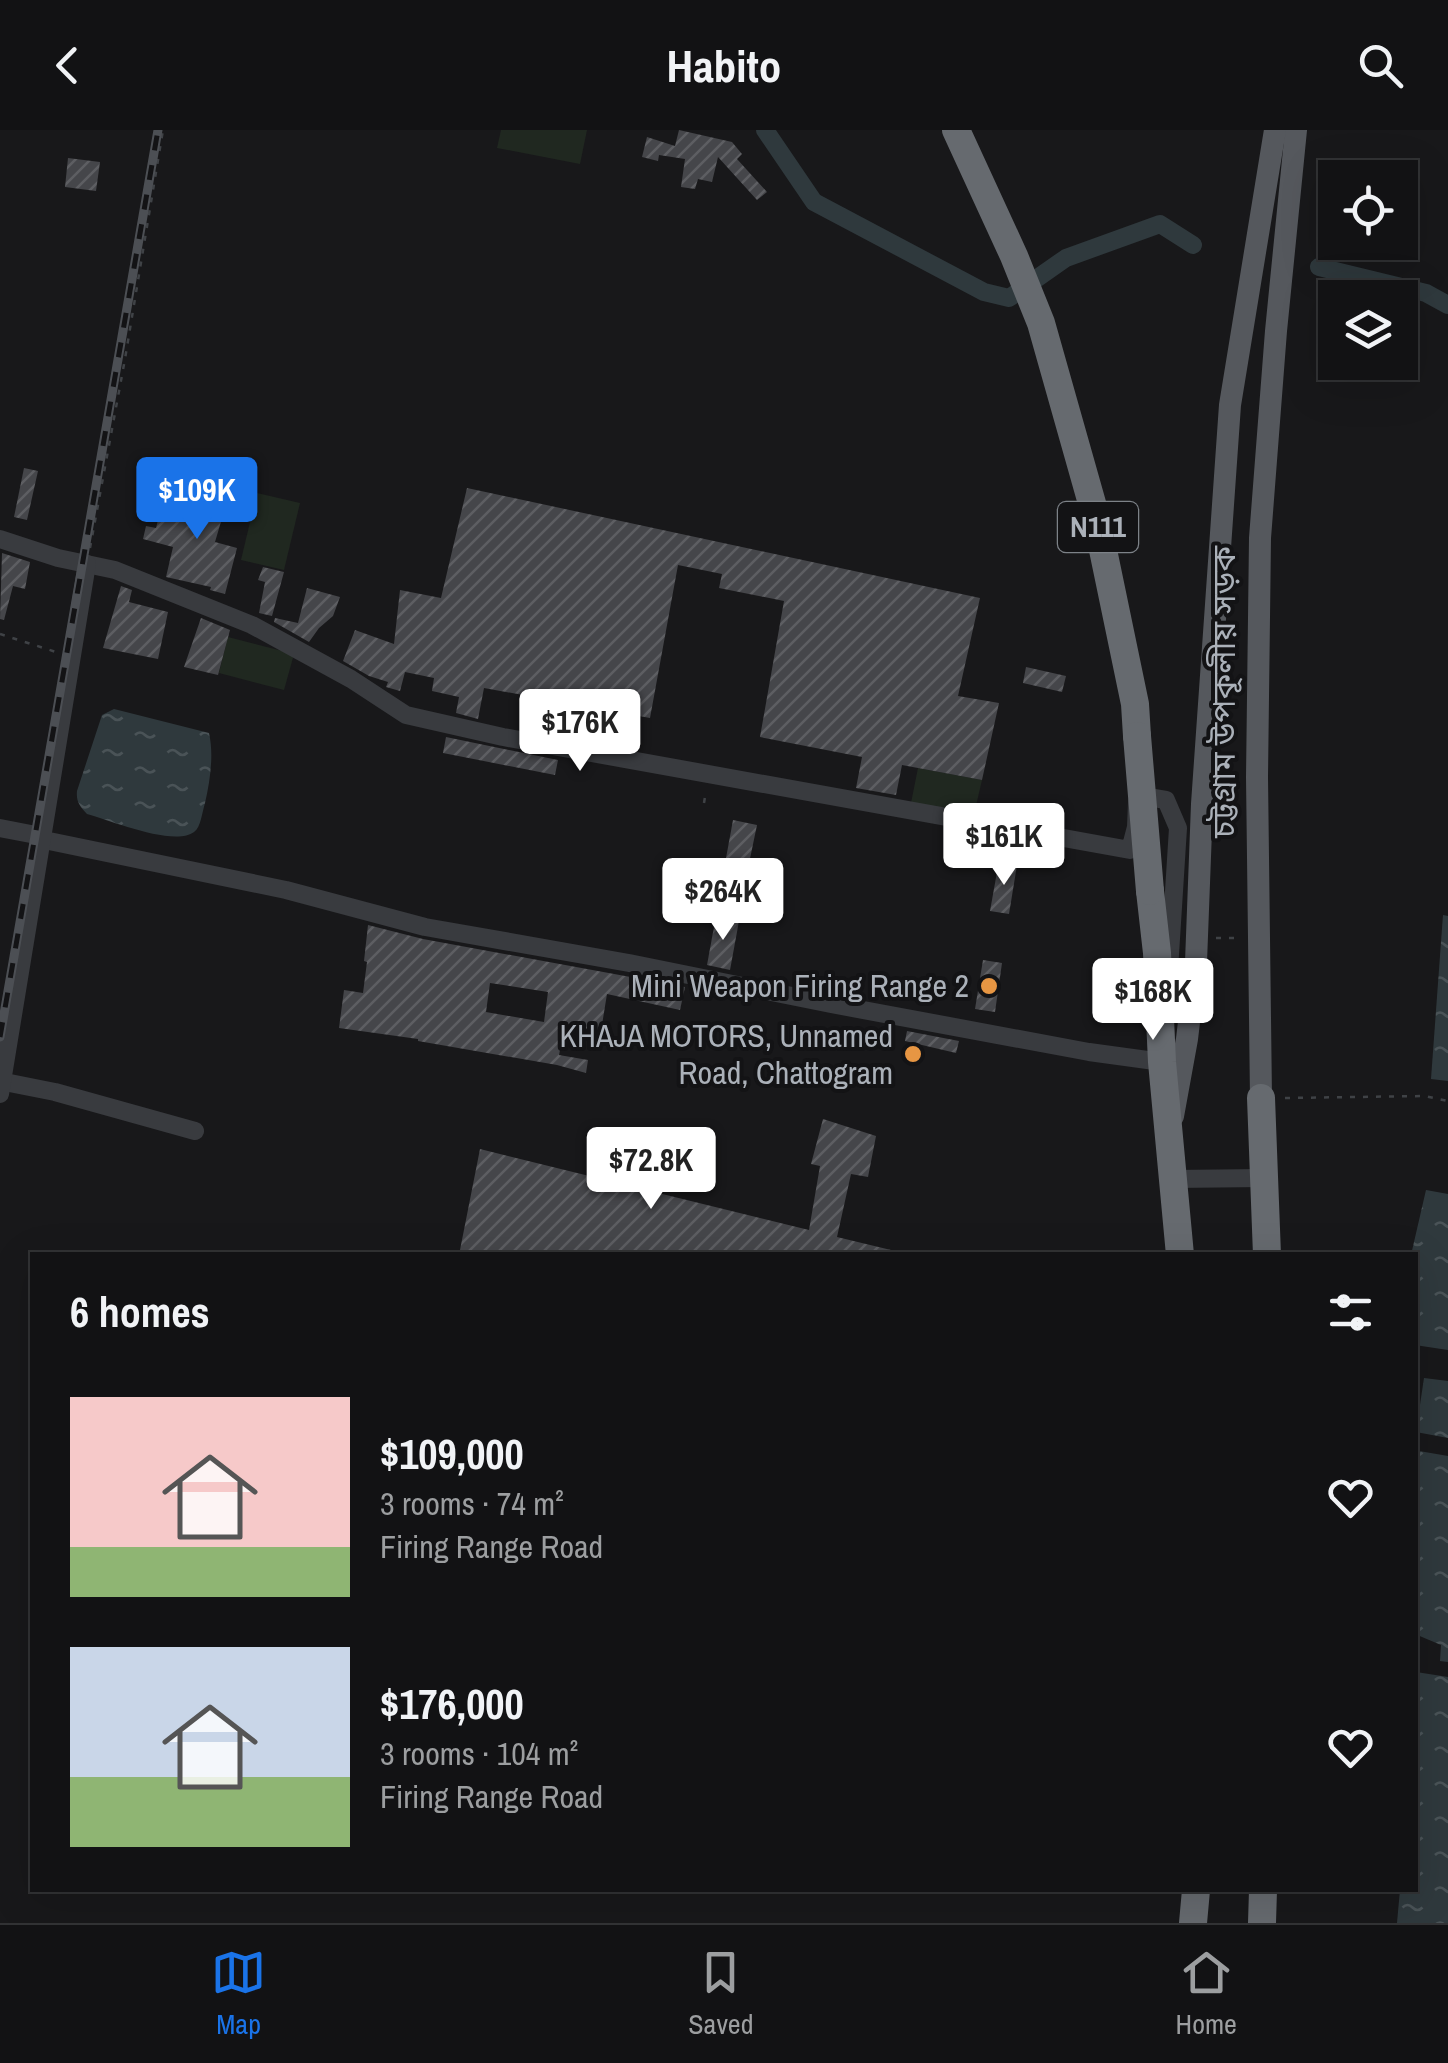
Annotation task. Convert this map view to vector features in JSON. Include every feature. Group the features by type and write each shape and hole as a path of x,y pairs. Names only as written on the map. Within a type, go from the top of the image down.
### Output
{"highway":[{"name":"N111","path":"956,130 1041,323 1097,521 1135,704 1150,892 1172,1062 1169,1139 1180,1252"},
{"name":"চট্টগ্রাম উপকূলীয় সড়ক","path":"1262,1098 1267,1252"},
{"path":"1193,1923 1196,1892"},
{"path":"1262,1923 1263,1892"}],"main road":[{"name":"চট্টগ্রাম উপকূলীয় সড়ক","path":"1172,1062 1192,1000 1230,405 1275,130"},
{"name":"চট্টগ্রাম উপকূলীয় সড়ক","path":"1262,1098 1257,778 1260,538 1296,130"}],"street":[{"path":"0,539 58,558 115,570 252,625 351,679 406,715 503,737 1130,850 1137,802 1148,798 1166,800 1178,828 1169,976 1172,1062 1089,1052 425,926 286,890 0,828"},
{"path":"87,564 1,1085 55,1092 195,1131"},
{"path":"1170,1012 1182,1014 1192,1000"},
{"path":"1173,1179 1264,1178"}],"path":[{"path":"87,564 162,130"},
{"path":"0,634 72,657"},
{"path":"1196,937 1260,939"},
{"path":"1262,1098 1424,1096 1448,1100"}],"shaded area":[{"path":"501,130 587,130 580,164 497,148"},
{"path":"257,493 300,503 284,570 241,560"},
{"path":"228,637 294,654 284,690 219,673"},
{"path":"918,768 982,780 974,814 911,803"}],"water":[{"path":"114,709 209,733 208,786 200,823 194,832 172,836 141,831 87,814 80,806 77,791 102,715"},
{"path":"1443,915 1448,916 1448,1081 1431,1079"},
{"path":"1426,1190 1448,1194 1448,1350 1418,1345 1418,1252 1412,1252"},
{"path":"1424,1378 1448,1381 1448,1438 1418,1432"},
{"path":"1419,1451 1448,1456 1448,1662 1440,1661 1441,1645 1418,1635"},
{"path":"1418,1672 1448,1677 1448,1923 1397,1923 1400,1892 1418,1892"}],"building":[{"path":"679,130 732,142 742,154 737,159 767,192 757,200 718,157 712,182 698,179 695,189 681,187 685,159 659,155 658,161 642,157 647,137 675,146"},
{"path":"68,158 100,162 96,191 65,187"},
{"path":"24,468 38,471 27,520 14,517"},
{"path":"467,488 980,598 958,696 999,703 982,780 902,765 896,795 856,788 862,757 760,737 784,601 719,588 722,574 678,565 650,718 484,688 478,719 456,713 459,697 432,691 434,678 405,672 400,691 386,687 388,682 343,661 355,630 394,644 400,590 441,598"},
{"path":"186,490 228,498 215,542 237,548 225,594 166,577 173,547 143,539 146,526 156,528 159,516 179,522"},
{"path":"2,553 30,562 25,589 13,586 4,620 0,619"},
{"path":"263,567 284,572 272,616 259,613 265,582 258,580"},
{"path":"121,586 132,590 129,602 168,612 158,659 103,648"},
{"path":"307,588 340,597 333,616 309,642 274,622 275,618 298,623"},
{"path":"201,618 230,630 218,675 184,667"},
{"path":"1026,667 1066,676 1062,692 1023,683"},
{"path":"446,737 558,760 555,775 443,753"},
{"path":"733,820 757,825 747,873 724,869"},
{"path":"999,861 1017,865 1009,914 990,911"},
{"path":"716,916 739,921 730,970 707,965"},
{"path":"368,925 423,939 685,987 680,1010 607,994 601,1031 565,1025 559,1055 588,1060 586,1073 418,1039 339,1028 344,990 363,993 367,962 364,961","holes":["490,983 548,992 544,1022 486,1012"]},
{"name":"Mini Weapon Firing Range 2","path":"983,960 1002,963 995,1012 975,1009"},
{"path":"907,1031 959,1041 956,1053 905,1041"},
{"path":"823,1119 876,1136 868,1177 851,1174 837,1237 891,1252 460,1252 480,1149 809,1230 820,1166 811,1164"}],"waterway":[{"path":"765,130 814,202 984,292 1009,298 1066,258 1160,224 1193,245"},
{"path":"1319,267 1426,293 1448,305"}],"railway":[{"path":"0,1037 158,130"}],"place":[{"name":"Mini Weapon Firing Range 2","path":"989,986"},
{"name":"KHAJA MOTORS, Unnamed Road, Chattogram","path":"913,1054"}]}
